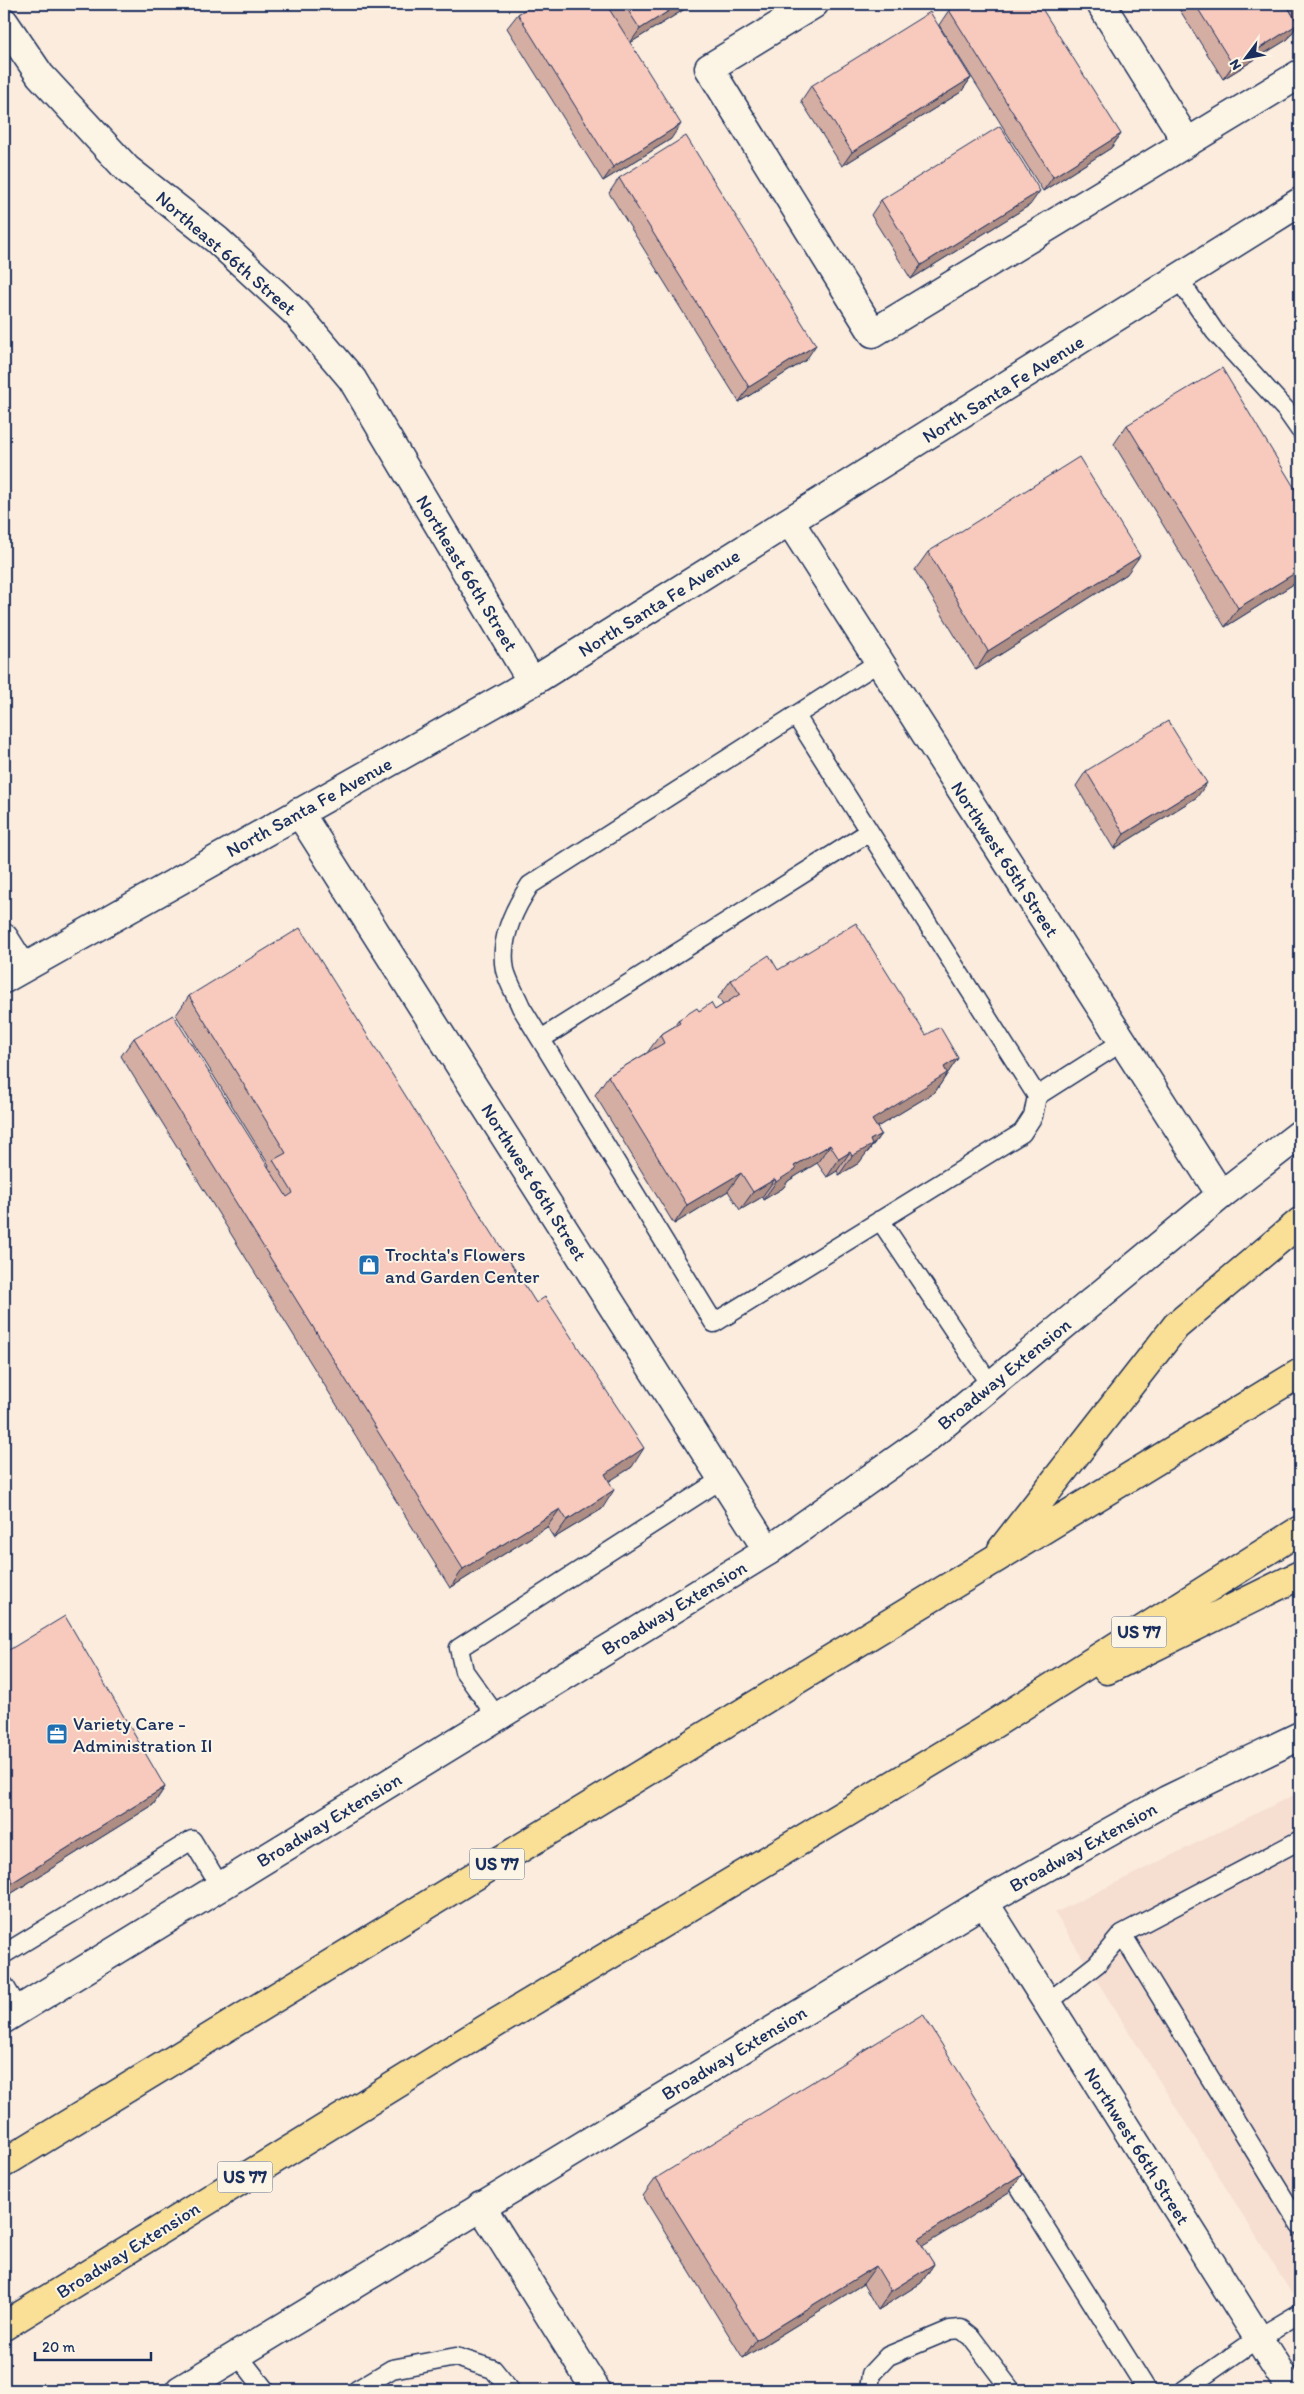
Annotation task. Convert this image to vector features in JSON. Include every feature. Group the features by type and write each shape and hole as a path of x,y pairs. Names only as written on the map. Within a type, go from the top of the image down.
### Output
{"highway":[{"path":"990,1564 1176,1326 1300,1222"},
{"name":"US 77","path":"4,2164 990,1564 1300,1373"},
{"name":"Broadway Extension","path":"4,2326 486,2028 978,1734 1300,1530"},
{"path":"978,1734 1300,1575"}],"street":[{"path":"814,4 709,68 873,333 1300,74"},
{"path":"1101,4 1187,142"},
{"name":"Northeast 66th Street","path":"4,22 40,75 127,169 218,240 296,313 352,379 532,682"},
{"name":"North Santa Fe Avenue","path":"13,973 532,682 1178,278 1296,213"},
{"name":"Northwest 65th Street","path":"790,522 1222,1196"},
{"name":"Northwest 66th Street","path":"299,812 768,1551"},
{"path":"4,938 13,973"},
{"name":"Broadway Extension","path":"11,2014 768,1551 904,1455 1300,1134"},
{"name":"Broadway Extension","path":"180,2390 984,1902 1167,1800 1300,1736"},
{"name":"Northwest 66th Street","path":"984,1902 1291,2390"},
{"path":"481,2206 596,2390"}],"lane":[{"path":"1178,278 1215,332 1286,410 1300,430"},
{"path":"796,716 1037,1096 1033,1116 1022,1133 714,1323 521,1007 505,970 505,942 510,921 530,885 879,662"},
{"path":"541,1040 869,832"},
{"path":"1037,1096 1122,1042"},
{"path":"880,1220 991,1386"},
{"path":"498,1717 464,1671 459,1648 722,1479"},
{"path":"4,1954 192,1840 220,1886"},
{"path":"1047,2003 1098,1964 1122,1934 1300,1840"},
{"path":"1122,1934 1300,2225"},
{"path":"4,1985 11,2014"},
{"path":"997,2149 1147,2390"},
{"path":"1184,2390 1258,2338 1300,2314"},
{"path":"869,2390 871,2374 888,2356 950,2330 961,2329 971,2337 1011,2390"},
{"path":"238,2354 265,2390"},
{"path":"357,2390 392,2369 456,2357 493,2368 510,2390"}],"shaded area":[{"path":"1300,1792 1300,2307 1055,1913"}],"building":[{"path":"534,4 606,4 681,124 613,167 518,14"},
{"path":"624,4 680,4 640,29"},
{"path":"959,4 1039,4 1121,134 1053,177 949,10"},
{"path":"1195,4 1286,4 1298,24 1233,65"},
{"path":"930,12 971,78 852,152 811,86"},
{"path":"1000,126 1040,191 921,265 881,200"},
{"path":"686,136 816,345 749,387 619,178"},
{"path":"1222,368 1300,497 1300,570 1238,608 1127,425"},
{"path":"1079,457 1140,556 988,651 928,552"},
{"path":"1168,721 1207,783 1124,834 1086,771"},
{"path":"856,923 926,1035 940,1027 958,1058 944,1067 947,1073 872,1120 881,1134 870,1140 872,1145 852,1156 850,1152 839,1159 830,1145 794,1166 796,1169 776,1182 775,1179 753,1192 741,1173 687,1205 608,1076 664,1043 660,1035 680,1023 678,1020 697,1008 699,1011 711,1003 715,1010 740,994 731,980 769,955 778,970"},
{"name":"Trochta's Flowers and Garden Center","path":"300,928 536,1303 545,1297 644,1448 605,1474 614,1490 567,1520 560,1509 463,1569 134,1038 173,1015 287,1197 293,1193 273,1160 286,1153 189,996"},
{"name":"Variety Care - Administration II","path":"65,1616 165,1787 13,1882 4,1865 4,1653"},
{"path":"923,2014 1022,2174 918,2239 934,2264 891,2291 876,2266 756,2340 656,2178"}],"place":[{"name":"Trochta's Flowers and Garden Center","path":"369,1265"},
{"name":"Variety Care - Administration II","path":"57,1734"}]}
